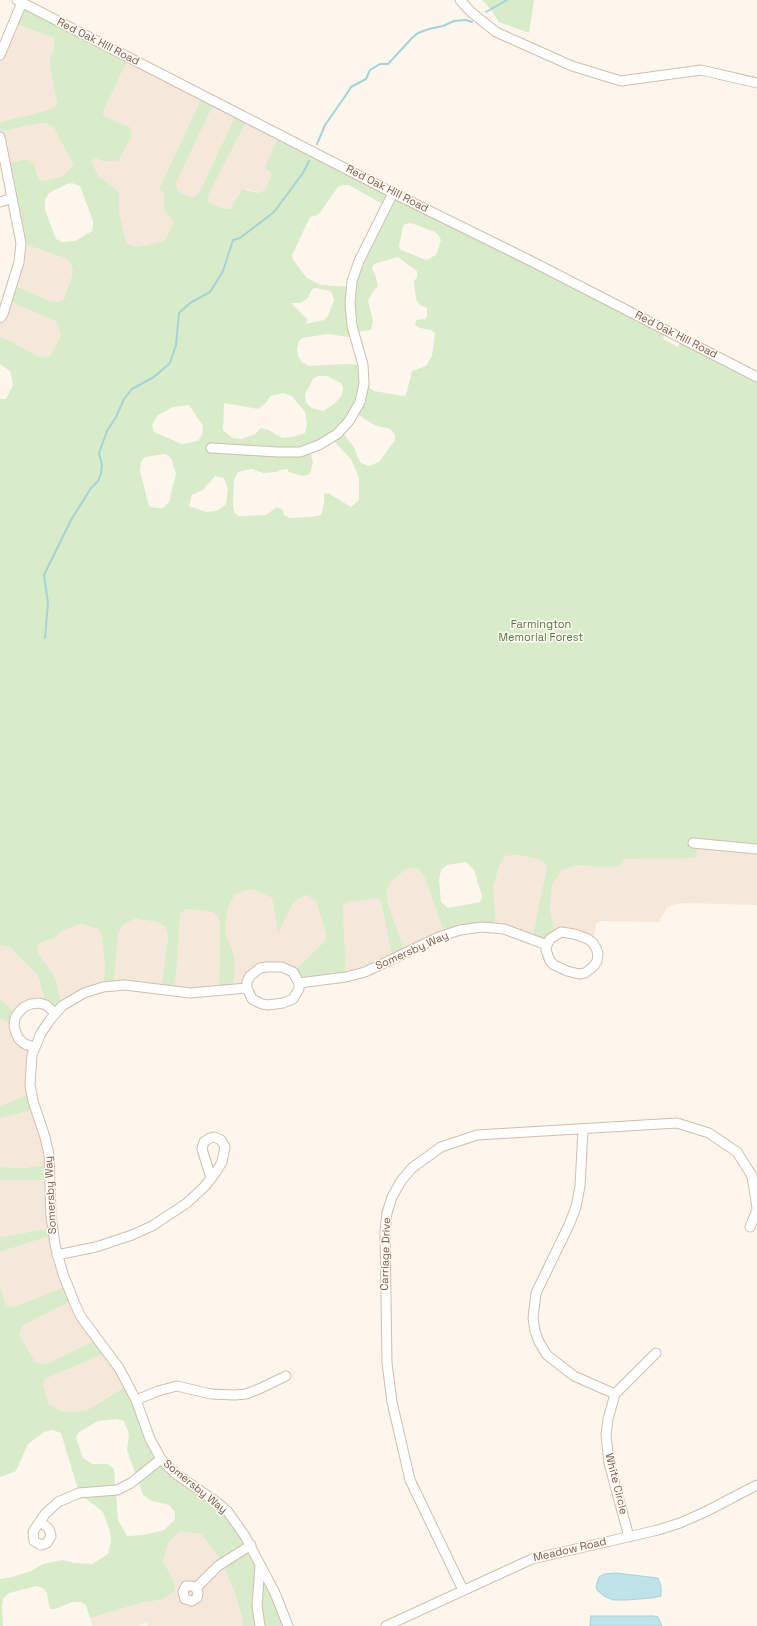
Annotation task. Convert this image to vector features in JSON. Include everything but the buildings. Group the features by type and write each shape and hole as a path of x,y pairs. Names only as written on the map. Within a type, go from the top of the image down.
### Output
{"street":[{"path":"460,0 471,12 496,32 572,66 621,81 701,70 757,83"},
{"path":"0,55 21,1"},
{"name":"Red Oak Hill Road","path":"21,1 393,193 525,258 757,377"},
{"path":"0,137 21,243 19,262 0,318"},
{"path":"211,448 300,452 319,445 337,434 350,421 360,402 364,384 363,365 352,326 350,303 352,281 359,261 393,193"},
{"path":"0,202 12,198"},
{"path":"693,843 757,849"},
{"name":"Somersby Way","path":"299,983 346,978 359,974 439,937 460,930 482,927 504,929 547,944"},
{"path":"561,932 574,934 588,939 593,943 598,954 597,961 594,966 585,973 579,974 567,971 554,965 550,961 547,956 547,944 550,939 561,932"},
{"path":"267,967 288,968 297,977 299,983 299,989 293,999 288,1002 276,1004 262,1004 256,1002 252,999 247,988 247,982 254,971 267,967"},
{"name":"Somersby Way","path":"247,988 190,993 137,986 108,986 92,990 62,1006 46,1025 34,1047 30,1062 30,1085 33,1101 46,1137 49,1155 51,1216 57,1255 66,1284 81,1317 119,1368 136,1400 150,1439 161,1460 176,1474 223,1508 234,1520 250,1545 278,1598 288,1626"},
{"path":"34,1047 25,1044 19,1039 14,1026 15,1018 24,1007 31,1004 39,1003 46,1005 55,1013"},
{"name":"Carriage Drive","path":"463,1590 410,1480 392,1402 386,1348 385,1231 387,1213 392,1197 401,1181 412,1168 441,1146 477,1135 678,1123 709,1133 737,1152 752,1176 757,1209 750,1227"},
{"path":"583,1129 580,1186 576,1207 570,1226 536,1293 533,1318 537,1336 547,1354 574,1376 615,1394"},
{"path":"57,1255 114,1242 152,1226 187,1203 211,1178"},
{"name":"White Circle","path":"629,1537 609,1463 606,1435 608,1418 615,1394 656,1353"},
{"path":"136,1400 158,1391 177,1386 223,1396 246,1394 286,1376"},
{"path":"40,1521 52,1507 65,1498 79,1493 116,1490 131,1483 161,1460"},
{"name":"Meadow Road","path":"386,1626 532,1558 629,1537 680,1523 757,1485"},
{"path":"196,1588 228,1558 250,1545"},
{"path":"260,1565 257,1606 260,1626"}],"shaded area":[{"path":"13,23 54,38 54,52 50,57 57,103 55,107 48,110 0,122 0,55"},
{"path":"129,57 203,95 159,189 164,195 164,211 173,221 170,231 164,241 137,247 125,243 119,211 119,192 98,175 90,162 95,158 102,161 130,127 104,116 103,112"},
{"path":"215,101 237,112 200,191 195,196 188,197 178,192 176,183"},
{"path":"248,118 280,135 267,170 270,172 271,177 265,190 258,193 247,189 239,193 230,209 224,209 210,203 208,200 209,194"},
{"path":"40,123 48,124 54,128 73,163 68,171 61,177 42,181 38,178 37,173 6,164 0,132"},
{"path":"21,243 67,259 73,272 64,299 59,302 50,301 12,284"},
{"path":"7,300 57,322 61,335 50,356 45,358 40,357 0,336 0,318"},
{"path":"693,843 757,849 757,905 682,903 667,907 659,922 601,921 596,924 593,943 588,939 555,934 550,907 552,886 562,870 576,865 599,867 626,855"},
{"path":"518,855 540,859 547,866 532,939 495,928 493,888 499,867 505,856"},
{"path":"408,868 417,868 424,876 445,935 405,953 388,903 386,891 392,881"},
{"path":"252,889 272,898 278,933 292,905 300,898 307,895 316,901 326,934 324,942 293,972 267,967 233,990 225,934 228,908 235,894"},
{"path":"379,897 382,905 392,959 346,977 343,904"},
{"path":"186,909 214,912 218,917 220,924 219,991 175,992 180,914"},
{"path":"133,919 158,922 166,928 168,937 161,990 114,985 118,933 123,925"},
{"path":"82,924 98,929 102,936 105,966 103,987 62,1006 53,974 38,953 37,947 43,941 55,938 62,931"},
{"path":"0,945 10,947 38,976 46,1005 39,1003 17,1015 0,998"},
{"path":"0,1018 14,1026 16,1033 31,1047 31,1093 0,1106"},
{"path":"35,1109 50,1164 23,1168 0,1167 0,1118"},
{"path":"0,1180 51,1180 52,1228 0,1237"},
{"path":"53,1235 67,1286 13,1307 6,1305 0,1284 0,1252"},
{"path":"73,1300 98,1339 46,1364 36,1363 19,1334 22,1326"},
{"path":"108,1352 128,1385 89,1409 75,1412 62,1411 49,1405 42,1386 45,1379"},
{"path":"181,1531 201,1534 222,1562 235,1593 243,1626 148,1626 146,1622 138,1626 92,1626 90,1618 144,1602 162,1600 173,1579 163,1562 169,1540"}],"green space":[{"path":"482,0 534,0 529,33 499,22"},
{"name":"Farmington Memorial Forest","path":"22,2 129,57 103,112 104,116 130,127 132,136 118,161 102,161 95,158 91,162 98,175 119,192 119,211 126,243 137,247 164,241 170,231 173,221 164,211 164,195 159,189 203,95 215,101 176,183 178,192 189,197 195,196 200,191 237,112 248,118 209,194 208,200 210,203 224,209 230,209 242,189 258,193 265,190 271,177 270,172 265,168 266,164 280,135 666,330 663,339 678,347 683,338 757,377 757,849 699,844 695,858 624,859 619,866 599,867 576,865 562,870 552,886 550,907 555,934 547,945 532,939 547,866 540,859 518,855 505,856 499,867 493,888 495,928 445,935 424,876 417,868 408,868 392,881 386,891 388,903 405,953 392,959 382,905 379,898 348,902 343,905 346,977 299,983 293,972 324,942 326,934 316,901 307,895 300,898 292,905 278,933 272,898 252,889 235,894 228,908 225,934 232,950 235,962 233,990 219,991 220,924 218,917 213,912 186,909 180,914 175,992 161,990 168,937 166,928 158,922 134,919 123,925 118,933 114,985 103,987 105,966 102,936 98,929 81,924 62,931 55,938 43,941 37,947 38,953 53,974 62,1006 55,1013 46,1005 38,976 10,947 0,945 0,399 6,399 13,385 10,371 0,364 0,336 40,357 45,358 50,356 61,335 57,322 7,300 12,284 50,301 59,302 64,299 73,272 67,259 21,243 6,164 29,160 33,163 38,178 42,181 61,177 73,164 54,128 48,124 40,123 0,132 0,122 48,110 55,107 57,103 50,65 50,57 54,52 54,38 13,23","holes":["72,183 80,186 93,221 92,231 75,241 63,242 56,239 45,210 45,200 49,193 67,184","343,185 349,185 386,206 352,287 321,285 307,278 293,260 292,255 310,217 318,215 338,187","411,223 435,232 441,240 436,255 426,260 401,250 399,246 403,226","398,257 417,271 417,277 414,281 416,300 420,305 427,308 427,316 425,319 416,320 415,325 420,328 431,330 435,333 432,356 426,366 412,371 406,395 403,396 374,391 364,384 363,365 345,364 309,366 302,362 298,356 297,348 299,341 302,338 327,334 356,338 354,332 371,330 373,321 368,301 378,286 372,269 374,264","316,288 330,291 334,300 328,316 324,320 305,324 308,320 291,303 300,303 308,298 312,289","318,376 327,376 341,383 343,388 342,395 335,403 324,411 310,407 306,402 305,394 313,379","283,393 292,396 305,412 307,424 305,433 293,437 283,438 269,430 261,428 255,434 242,439 232,438 223,430 224,403 258,409 266,403 270,396","189,405 203,426 202,435 198,441 182,444 154,432 152,425 158,415 173,407","354,412 374,425 390,429 395,434 395,440 379,462 369,466 361,463 355,449 341,430","331,438 351,459 359,478 359,500 351,507 328,493 324,494 324,503 321,515 309,517 290,518 284,515 282,509 277,507 266,515 239,516 235,513 233,507 234,480 238,472 252,469 263,473 287,469 289,472 303,476 310,474 313,462 309,449","165,454 172,460 176,474 169,502 163,508 149,506 140,471 141,462 145,457","215,476 224,478 228,489 226,504 217,511 206,512 189,506 192,495 203,490","466,862 474,870 482,896 480,902 448,908 441,902 439,880 441,870 447,865"]},
{"path":"0,998 17,1015 14,1026 0,1018"},
{"path":"31,1093 35,1109 0,1118 0,1106"},
{"path":"50,1164 51,1180 0,1180 0,1167 23,1168"},
{"path":"52,1228 53,1235 0,1252 0,1237"},
{"path":"0,1284 6,1305 13,1307 67,1286 73,1300 22,1326 19,1334 36,1363 46,1364 98,1339 108,1352 45,1379 43,1386 49,1405 62,1411 75,1412 89,1409 128,1385 161,1459 228,1512 288,1626 243,1626 243,1620 235,1593 222,1562 201,1534 181,1531 169,1541 163,1562 173,1579 175,1590 162,1600 144,1602 90,1618 86,1605 81,1602 72,1602 55,1609 51,1609 49,1606 47,1593 43,1588 37,1586 9,1593 3,1599 3,1626 0,1626 0,1579 31,1571 43,1564 63,1560 74,1563 92,1564 108,1554 111,1542 110,1531 103,1512 79,1493 61,1433 53,1430 44,1432 28,1444 16,1471 0,1477","holes":["117,1419 124,1421 129,1434 127,1450 143,1495 152,1501 169,1505 175,1512 175,1519 164,1530 143,1535 127,1536 118,1520 114,1469 108,1464 92,1464 83,1458 76,1437 79,1432 98,1421"]}],"water":[{"path":"616,1573 658,1578 661,1586 661,1596 652,1598 613,1600 604,1596 597,1590 596,1586 599,1577 604,1574"},
{"path":"591,1616 654,1616 658,1617 662,1626 590,1626"}],"waterway":[{"path":"486,12 507,0"},
{"path":"317,144 325,125 351,87 366,79 370,70 380,64 388,64 418,33 443,26 454,21 466,20 472,22"},
{"path":"45,638 48,603 44,575 71,520 91,488 98,481 101,474 102,465 99,453 107,431 116,417 124,399 132,389 154,377 170,363 176,345 179,313 190,303 210,292 223,271 233,240 240,238 274,212 303,173 309,161"}]}
